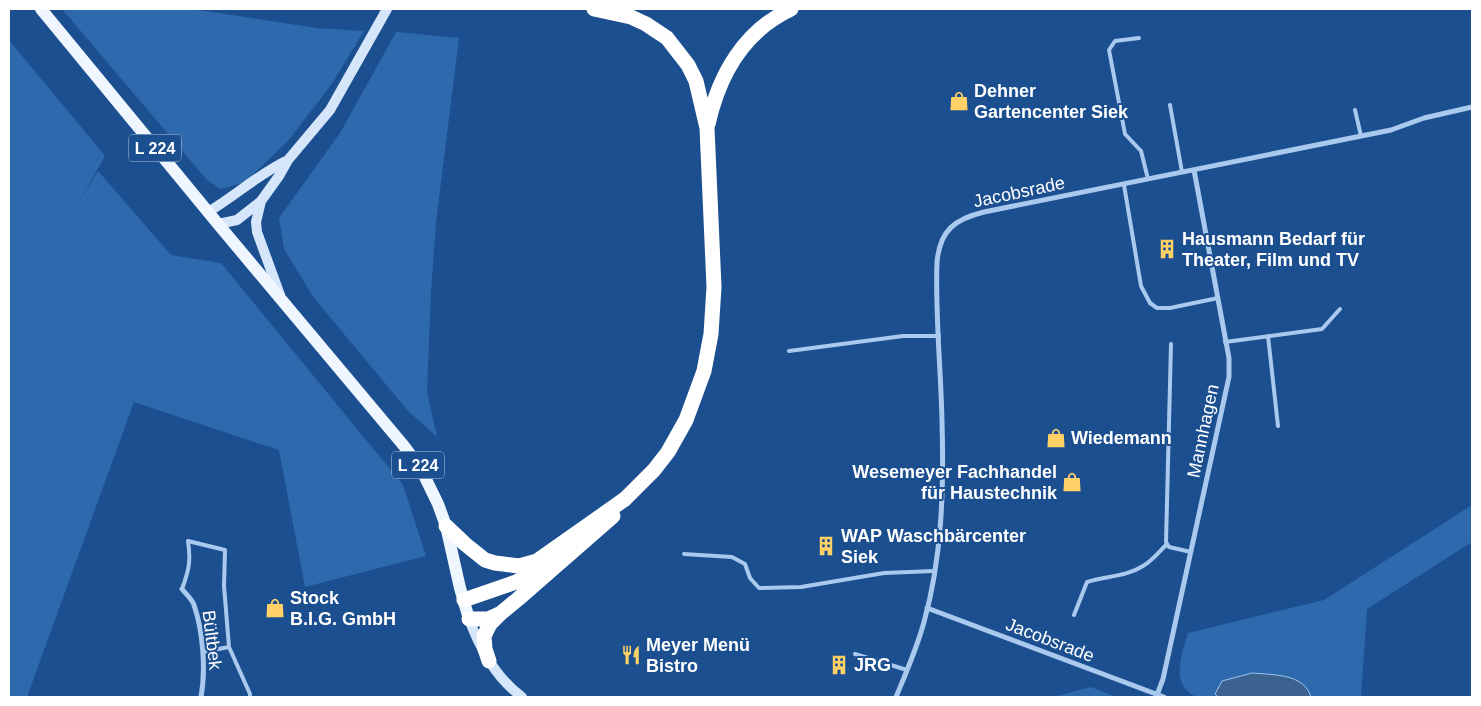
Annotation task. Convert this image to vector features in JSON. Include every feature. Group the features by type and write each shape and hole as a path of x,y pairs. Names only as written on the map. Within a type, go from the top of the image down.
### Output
{"highway":[{"path":"446,526 485,560 519,566 537,561 625,499 654,470 678,436 699,387 711,334 714,288 707,128 696,81 688,65 667,38 646,24 631,17 594,9"},
{"path":"707,128 713,101 720,83 738,52 761,28 791,9"},
{"path":"489,661 485,649 484,636 490,624 610,521 625,499"},
{"path":"464,600 516,582 541,570 598,518"},
{"path":"469,619 488,619 501,613"}],"main road":[{"name":"L 224","path":"41,9 404,446 428,482 446,526 469,619"}],"street":[{"path":"218,224 237,220 261,201 288,160 330,110 387,9"},
{"name":"Jacobsrade","path":"896,697 908,670 927,608 940,528 942,463 936,276 938,252 944,235 957,222 984,212 1392,130 1424,118 1472,107"},
{"path":"208,212 234,196 272,168 288,160"},
{"name":"Mannhagen","path":"1157,695 1163,679 1228,377 1228,358 1194,170"},
{"path":"261,201 256,222 257,232 281,299"},
{"name":"Bültbek","path":"182,589 193,603 203,652 201,697"},
{"name":"Jacobsrade","path":"927,608 1164,697"},
{"name":"L 224","path":"469,619 478,643 489,661 502,679 522,697"}],"lane":[{"path":"1139,38 1116,42 1109,50 1125,134 1141,151 1148,179"},
{"path":"1170,105 1182,172"},
{"path":"1355,110 1361,136"},
{"path":"1124,185 1141,286 1150,303 1157,308 1170,308 1218,298"},
{"path":"1225,342 1322,329 1340,309"},
{"path":"789,351 903,336 939,336"},
{"path":"1268,336 1278,426"},
{"path":"1074,615 1086,582 1137,570 1144,566 1166,545 1171,344"},
{"path":"182,589 189,572 188,541 225,550 224,586 229,647 250,697"},
{"path":"1166,545 1191,552"},
{"path":"684,554 732,557 746,564 750,578 759,588 801,587 884,574 934,571"},
{"path":"203,652 229,647"},
{"path":"855,654 908,670"}],"shaded area":[{"path":"62,9 192,9 317,28 364,31 331,85 288,141 245,182 221,189 207,180"},
{"path":"396,32 459,38 436,223 431,292 427,392 437,437 408,411 314,298 284,249 279,218 340,133"},
{"path":"9,40 105,156 78,204 98,171 171,255 221,263 403,485 426,556 305,587 279,450 134,402 27,697 9,697"},
{"path":"1472,505 1472,542 1367,609 1361,697 1197,697 1188,692 1183,686 1180,678 1180,669 1188,633 1324,600"},
{"path":"1252,673 1278,675 1295,679 1302,683 1311,697 1218,697 1215,694 1222,681"},
{"path":"1091,687 1116,697 1053,697"}],"place":[{"name":"Dehner Gartencenter Siek","path":"959,101"},
{"name":"Hausmann Bedarf für Theater, Film und TV","path":"1167,249"},
{"name":"Wiedemann","path":"1056,438"},
{"name":"Wesemeyer Fachhandel für Haustechnik","path":"1072,482"},
{"name":"WAP Waschbärcenter Siek","path":"826,546"},
{"name":"Stock B.I.G. GmbH","path":"275,608"},
{"name":"Meyer Menü Bistro","path":"631,655"},
{"name":"JRG","path":"839,665"}]}
